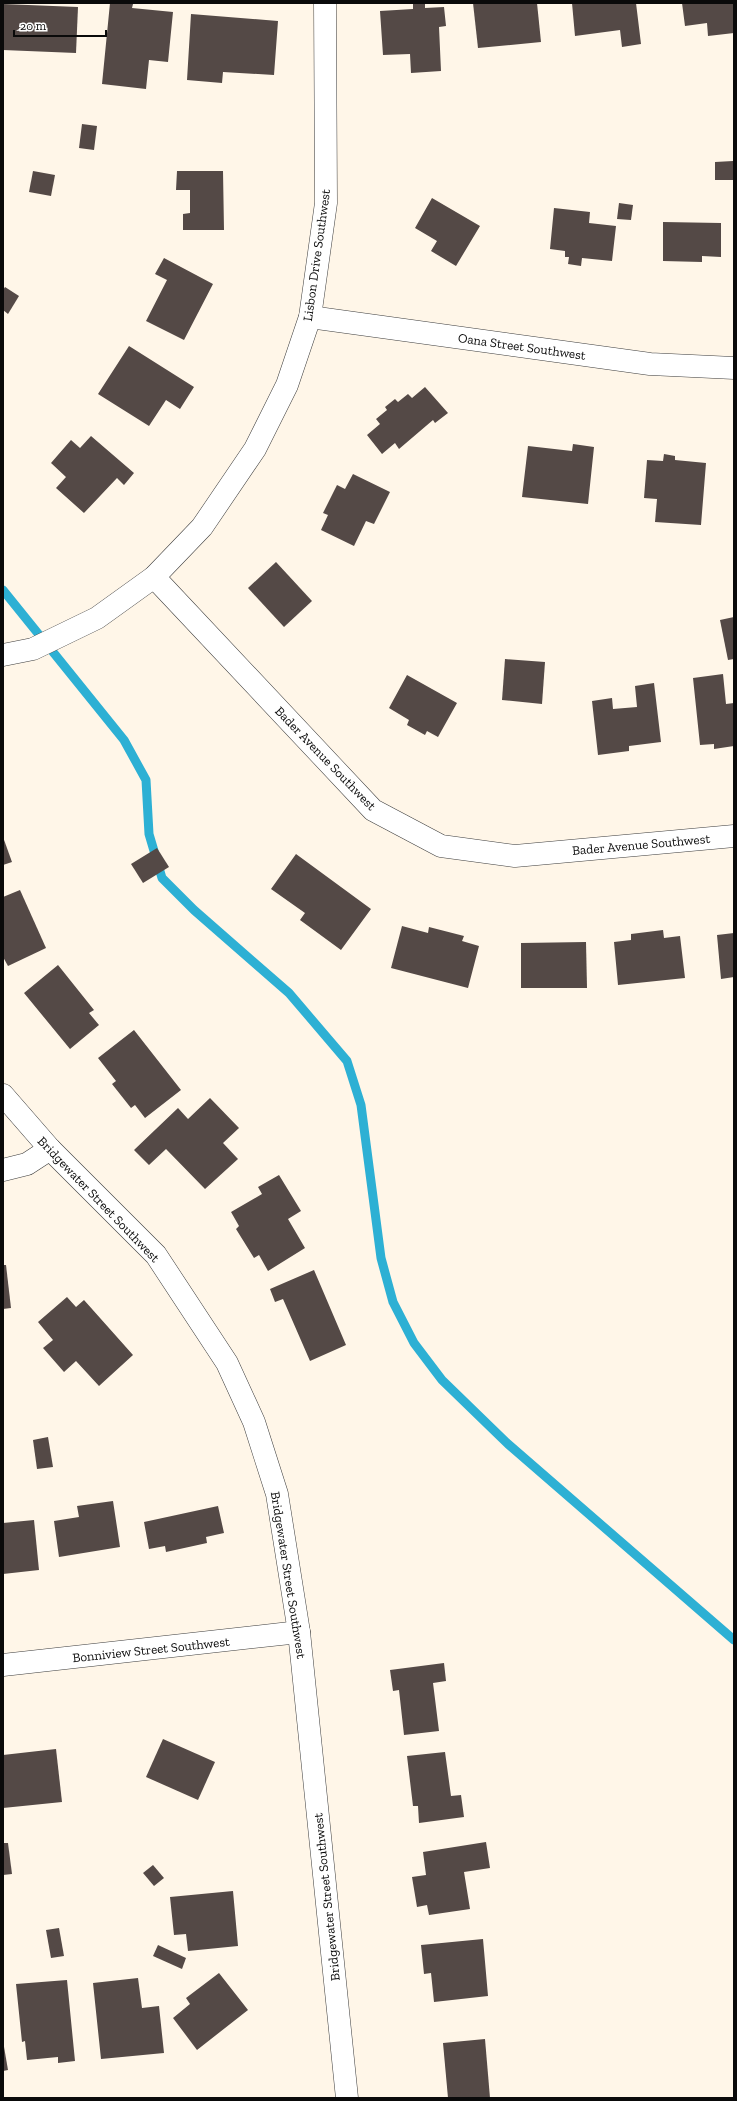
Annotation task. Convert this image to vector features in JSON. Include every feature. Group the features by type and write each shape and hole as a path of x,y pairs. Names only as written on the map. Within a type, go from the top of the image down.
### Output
{"street":[{"name":"Lisbon Drive Southwest","path":"3,656 33,649 97,618 154,577 202,526 255,449 287,385 310,317 326,203 325,3"},
{"name":"Oana Street Southwest","path":"310,317 650,364 734,368"},
{"name":"Bader Avenue Southwest","path":"154,577 373,810 441,846 515,856 734,836"},
{"name":"Bridgewater Street Southwest","path":"3,1094 50,1149 156,1255 227,1363 254,1422 277,1494 299,1632 347,2098"},
{"path":"3,1170 27,1164 50,1149"},
{"name":"Bonniview Street Southwest","path":"3,1665 299,1632"}],"building":[{"path":"110,3 133,4 132,8 173,12 168,62 149,60 146,89 102,84"},
{"path":"413,3 425,3 425,8 444,7 446,26 439,27 441,71 411,73 410,54 383,55 380,11 413,9"},
{"path":"473,3 537,3 541,42 478,48"},
{"path":"572,3 636,3 641,44 622,47 620,30 575,36"},
{"path":"682,3 734,3 734,33 708,36 707,23 685,26"},
{"path":"3,4 78,7 76,53 3,50"},
{"path":"191,14 278,21 274,75 223,72 222,83 187,80"},
{"path":"82,124 97,126 94,150 79,148"},
{"path":"733,161 733,180 715,180 715,162"},
{"path":"33,171 55,175 51,196 29,192"},
{"path":"177,171 223,171 224,230 183,230 183,214 190,213 190,190 176,190"},
{"path":"432,198 480,226 456,266 431,251 437,241 415,228"},
{"path":"619,203 633,205 631,220 617,219"},
{"path":"554,208 590,212 589,223 616,226 612,261 582,258 581,266 568,264 569,257 565,257 565,251 550,249"},
{"path":"663,222 721,223 721,257 702,256 702,262 663,261"},
{"path":"164,258 213,284 184,340 146,321 167,280 155,274"},
{"path":"5,287 19,296 8,314 3,310 3,290"},
{"path":"129,346 194,387 180,409 166,400 149,426 98,394"},
{"path":"425,387 448,413 435,423 433,420 399,449 395,443 382,454 367,435 380,424 376,419 387,410 385,407 395,399 398,402 408,394 412,398"},
{"path":"91,436 134,473 124,485 117,478 84,513 56,488 66,477 51,463 71,440 80,448"},
{"path":"573,444 594,447 588,504 522,497 528,446 572,451"},
{"path":"664,454 675,456 675,460 706,463 701,525 655,522 657,499 644,498 647,460 663,461"},
{"path":"353,474 390,492 374,524 366,521 354,546 321,530 328,515 323,513 337,485 345,489"},
{"path":"276,562 312,601 284,627 248,588"},
{"path":"734,617 734,659 728,660 720,620"},
{"path":"505,659 545,662 542,704 502,700"},
{"path":"723,674 726,704 734,703 734,746 714,749 714,744 700,745 693,678"},
{"path":"407,675 457,703 438,737 427,731 425,735 407,725 409,720 389,708"},
{"path":"654,683 661,742 629,746 629,751 598,755 592,701 612,698 613,709 637,707 635,686"},
{"path":"3,837 12,862 3,865"},
{"path":"157,848 169,867 143,883 131,864"},
{"path":"296,854 371,909 341,950 300,920 305,913 271,889"},
{"path":"20,890 46,948 8,966 3,957 3,897"},
{"path":"402,926 428,933 429,927 464,936 462,941 479,946 468,988 391,968"},
{"path":"663,930 664,938 680,936 685,978 618,985 614,942 631,940 631,934"},
{"path":"734,933 734,977 721,979 717,935"},
{"path":"586,942 587,988 521,988 521,943"},
{"path":"58,965 94,1010 89,1013 99,1025 70,1049 24,993"},
{"path":"134,1030 181,1090 145,1118 135,1105 131,1108 112,1084 116,1081 98,1058"},
{"path":"210,1098 239,1128 223,1143 238,1159 205,1189 166,1149 149,1165 134,1150 178,1108 188,1119"},
{"path":"279,1175 301,1211 288,1219 305,1248 268,1271 259,1255 254,1258 236,1229 239,1226 231,1212 262,1194 258,1187"},
{"path":"3,1265 6,1265 11,1308 3,1309"},
{"path":"314,1270 346,1345 310,1361 283,1299 275,1302 270,1289"},
{"path":"67,1297 76,1307 84,1300 133,1355 99,1386 76,1361 64,1372 43,1348 53,1340 38,1322"},
{"path":"48,1437 53,1467 37,1469 33,1440"},
{"path":"113,1501 120,1547 59,1557 54,1521 79,1517 77,1506"},
{"path":"218,1506 224,1533 206,1537 207,1543 166,1552 165,1546 149,1549 144,1522"},
{"path":"34,1520 39,1570 3,1574 3,1523"},
{"path":"444,1663 446,1681 433,1683 439,1731 404,1735 399,1690 393,1691 390,1670"},
{"path":"163,1739 215,1762 198,1800 146,1777"},
{"path":"56,1749 62,1802 3,1808 3,1755"},
{"path":"445,1752 451,1796 461,1795 464,1817 419,1823 418,1806 413,1806 407,1756"},
{"path":"486,1842 490,1868 464,1872 470,1909 429,1915 427,1905 417,1907 412,1877 426,1875 423,1852"},
{"path":"3,1843 8,1843 12,1874 3,1875"},
{"path":"153,1865 164,1878 154,1886 143,1873"},
{"path":"233,1891 238,1946 188,1951 186,1934 174,1935 170,1897"},
{"path":"59,1928 64,1956 51,1958 46,1930"},
{"path":"483,1939 488,1996 434,2002 431,1973 424,1974 421,1945"},
{"path":"158,1945 186,1958 182,1969 153,1956"},
{"path":"219,1973 248,2010 197,2050 173,2018 190,2004 186,1998"},
{"path":"138,1978 142,2008 159,2006 164,2053 101,2059 93,1983"},
{"path":"67,1980 75,2061 58,2063 58,2057 27,2060 25,2041 22,2042 16,1984"},
{"path":"485,2039 490,2098 448,2098 443,2043"},
{"path":"3,2041 8,2070 3,2071"}],"waterway":[{"path":"3,590 124,740 146,780 149,834 162,878 194,910 289,993 347,1061 361,1105 381,1258 393,1302 414,1343 442,1380 508,1444 734,1640"}]}
